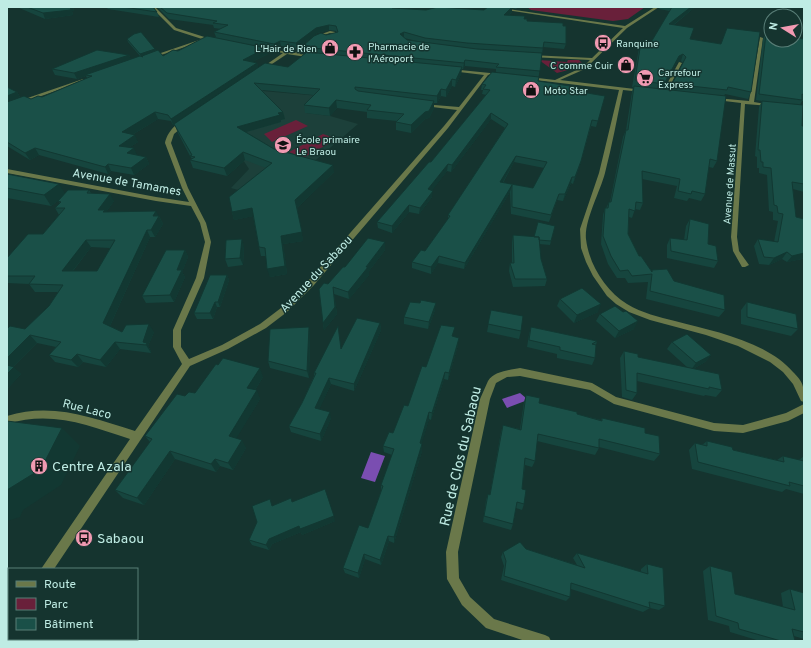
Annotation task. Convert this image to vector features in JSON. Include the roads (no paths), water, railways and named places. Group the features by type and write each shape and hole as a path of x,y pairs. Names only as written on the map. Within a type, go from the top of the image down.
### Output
{"street":[{"path":"153,7 176,29 182,38"},
{"path":"488,7 626,27"},
{"path":"555,81 584,68 626,27 657,7"},
{"path":"176,29 187,34 221,42"},
{"path":"295,55 313,40 321,36"},
{"path":"145,60 205,38"},
{"path":"751,103 761,38"},
{"path":"250,47 285,54 315,57"},
{"path":"254,74 285,54"},
{"path":"528,56 594,59"},
{"path":"664,93 680,63"},
{"path":"583,84 579,81 584,68"},
{"path":"446,70 494,75"},
{"name":"Avenue du Sabaou","path":"186,364 226,347 263,326 284,310 311,283 461,109 487,74"},
{"path":"524,78 650,92"},
{"path":"7,107 88,79"},
{"path":"621,88 602,173 583,229 582,238 588,260 599,283 618,302 646,316 725,337 752,348 777,363 796,380 804,398"},
{"path":"657,93 672,94"},
{"path":"711,99 774,106"},
{"name":"Avenue de Massut","path":"743,102 734,237 736,251 745,265"},
{"path":"418,104 461,109"},
{"path":"192,117 174,129 168,137 168,143 185,188 193,204"},
{"name":"Avenue de Tamames","path":"7,171 156,199 193,204 203,224 208,242 200,278 177,330 177,347 186,364"},
{"path":"49,568 136,436 186,364"},
{"name":"Rue de Clos du Sabaou","path":"545,641 490,624 466,601 453,579 452,552 485,398 492,381 505,374 520,372 592,387 614,400 714,427 743,429 788,417 804,408"},
{"name":"Rue Laco","path":"7,420 16,416 53,413 136,436"}],"place":[{"name":"Ranquine","path":"603,43"},
{"name":"L'Hair de Rien","path":"330,48"},
{"name":"Pharmacie de l'Aéroport","path":"355,52"},
{"name":"C comme Cuir","path":"626,65"},
{"name":"Carrefour Express","path":"645,78"},
{"name":"Moto Star","path":"531,90"},
{"name":"École primaire Le Braou","path":"283,145"},
{"name":"Centre Azala","path":"39,466"},
{"name":"Sabaou","path":"84,538"}]}
